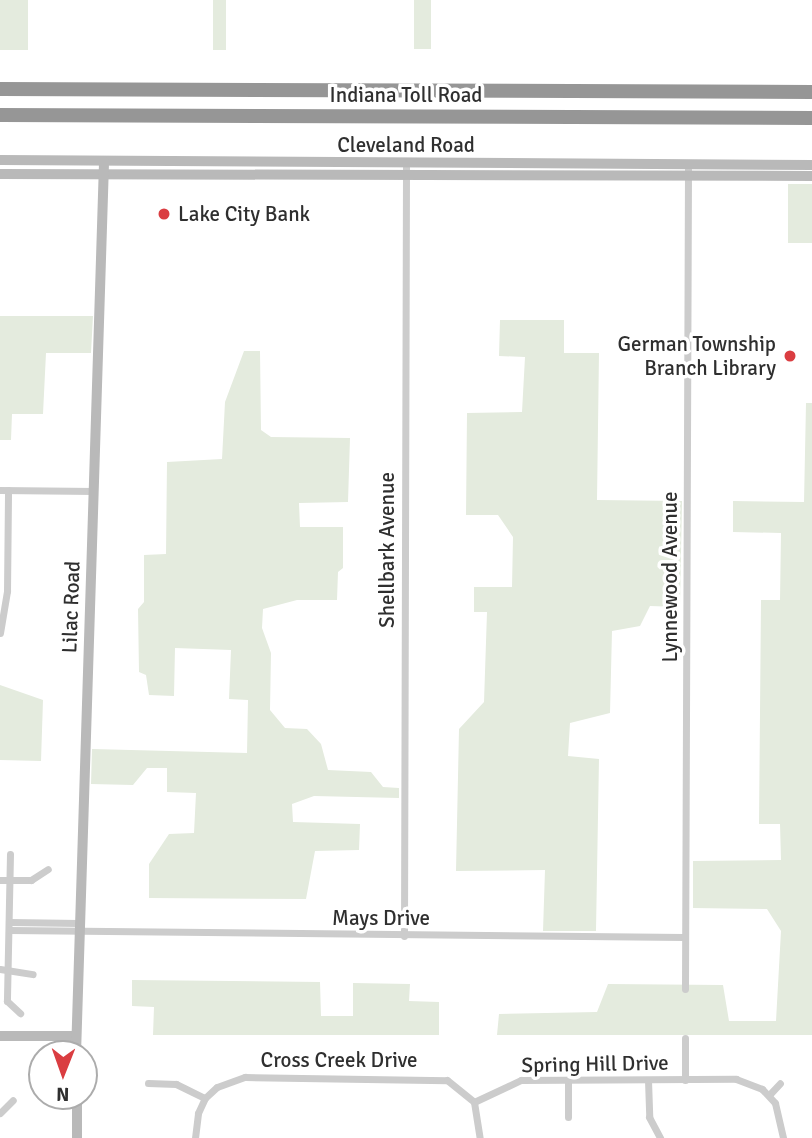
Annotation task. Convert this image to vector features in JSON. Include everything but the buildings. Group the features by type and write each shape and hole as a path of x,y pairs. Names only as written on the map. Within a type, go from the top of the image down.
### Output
{"highway":[{"name":"Indiana Toll Road","path":"0,89 812,92"},
{"name":"Indiana Toll Road","path":"0,115 812,118"}],"main road":[{"name":"Cleveland Road","path":"0,160 406,170"},
{"name":"Lilac Road","path":"76,1040 104,161"},
{"name":"Cleveland Road","path":"688,171 812,164"},
{"name":"Cleveland Road","path":"0,174 406,170 688,171 812,176"},
{"path":"0,1036 76,1036"},
{"path":"77,1110 77,1138"}],"street":[{"name":"Shellbark Avenue","path":"404,936 406,170"},
{"name":"Lynnewood Avenue","path":"685,989 688,171"},
{"path":"0,632 4,578 4,490 94,491"},
{"path":"9,854 4,880 9,926 4,969 7,1002 20,1013"},
{"path":"4,880 31,880 48,869"},
{"name":"Mays Drive","path":"9,926 404,936 684,937"},
{"path":"4,969 33,974"},
{"path":"685,1038 685,1080"},
{"name":"Cross Creek Drive","path":"205,1098 217,1087 245,1077 432,1077 455,1083 474,1102"},
{"name":"Spring Hill Drive","path":"474,1102 513,1082 568,1080 720,1079 745,1081 769,1095"},
{"path":"568,1080 568,1117"},
{"path":"648,1080 649,1118 660,1138"},
{"path":"148,1083 187,1087 205,1098 198,1113 195,1138"},
{"path":"780,1083 769,1095 779,1111 783,1138"},
{"path":"0,1113 13,1100"},
{"path":"474,1102 480,1138"}],"shaded area":[{"path":"0,0 28,0 28,50 0,50"},
{"path":"213,0 226,0 226,50 213,50"},
{"path":"414,0 431,0 431,49 414,49"},
{"path":"788,184 812,184 812,243 788,243"},
{"path":"0,316 93,316 91,353 46,353 43,414 12,414 11,440 0,440"},
{"path":"500,320 564,320 564,353 599,353 597,500 682,501 680,607 650,606 640,626 612,631 610,713 570,723 568,756 599,759 596,931 543,931 545,870 456,871 459,729 484,702 487,612 474,612 474,587 512,587 513,537 498,515 466,515 467,413 522,412 525,357 499,356"},
{"path":"244,351 260,351 261,430 271,437 350,438 348,502 299,503 300,527 343,527 343,568 338,572 337,600 297,600 263,609 262,628 271,653 270,710 285,728 307,729 321,744 328,770 371,772 383,787 399,788 399,798 314,796 292,804 293,822 360,824 359,850 315,851 306,899 149,898 149,864 169,834 194,833 196,793 167,792 167,768 147,768 133,785 91,784 92,749 247,753 248,700 229,699 231,650 175,648 174,696 149,695 146,675 139,672 138,609 144,602 144,555 166,554 167,462 222,459 225,402"},
{"path":"806,403 812,403 812,1035 497,1035 499,1014 597,1012 608,984 723,985 729,1021 776,1021 781,931 767,909 693,908 693,861 781,860 780,824 759,824 761,600 780,600 781,533 733,532 733,501 804,502"},
{"path":"0,685 43,700 41,761 0,760"},
{"path":"132,980 320,982 321,1016 353,1016 353,983 410,984 409,1001 439,1002 439,1035 153,1035 154,1007 132,1006"}],"place":[{"name":"Lake City Bank","path":"164,214"},
{"name":"German Township Branch Library","path":"790,356"}]}
